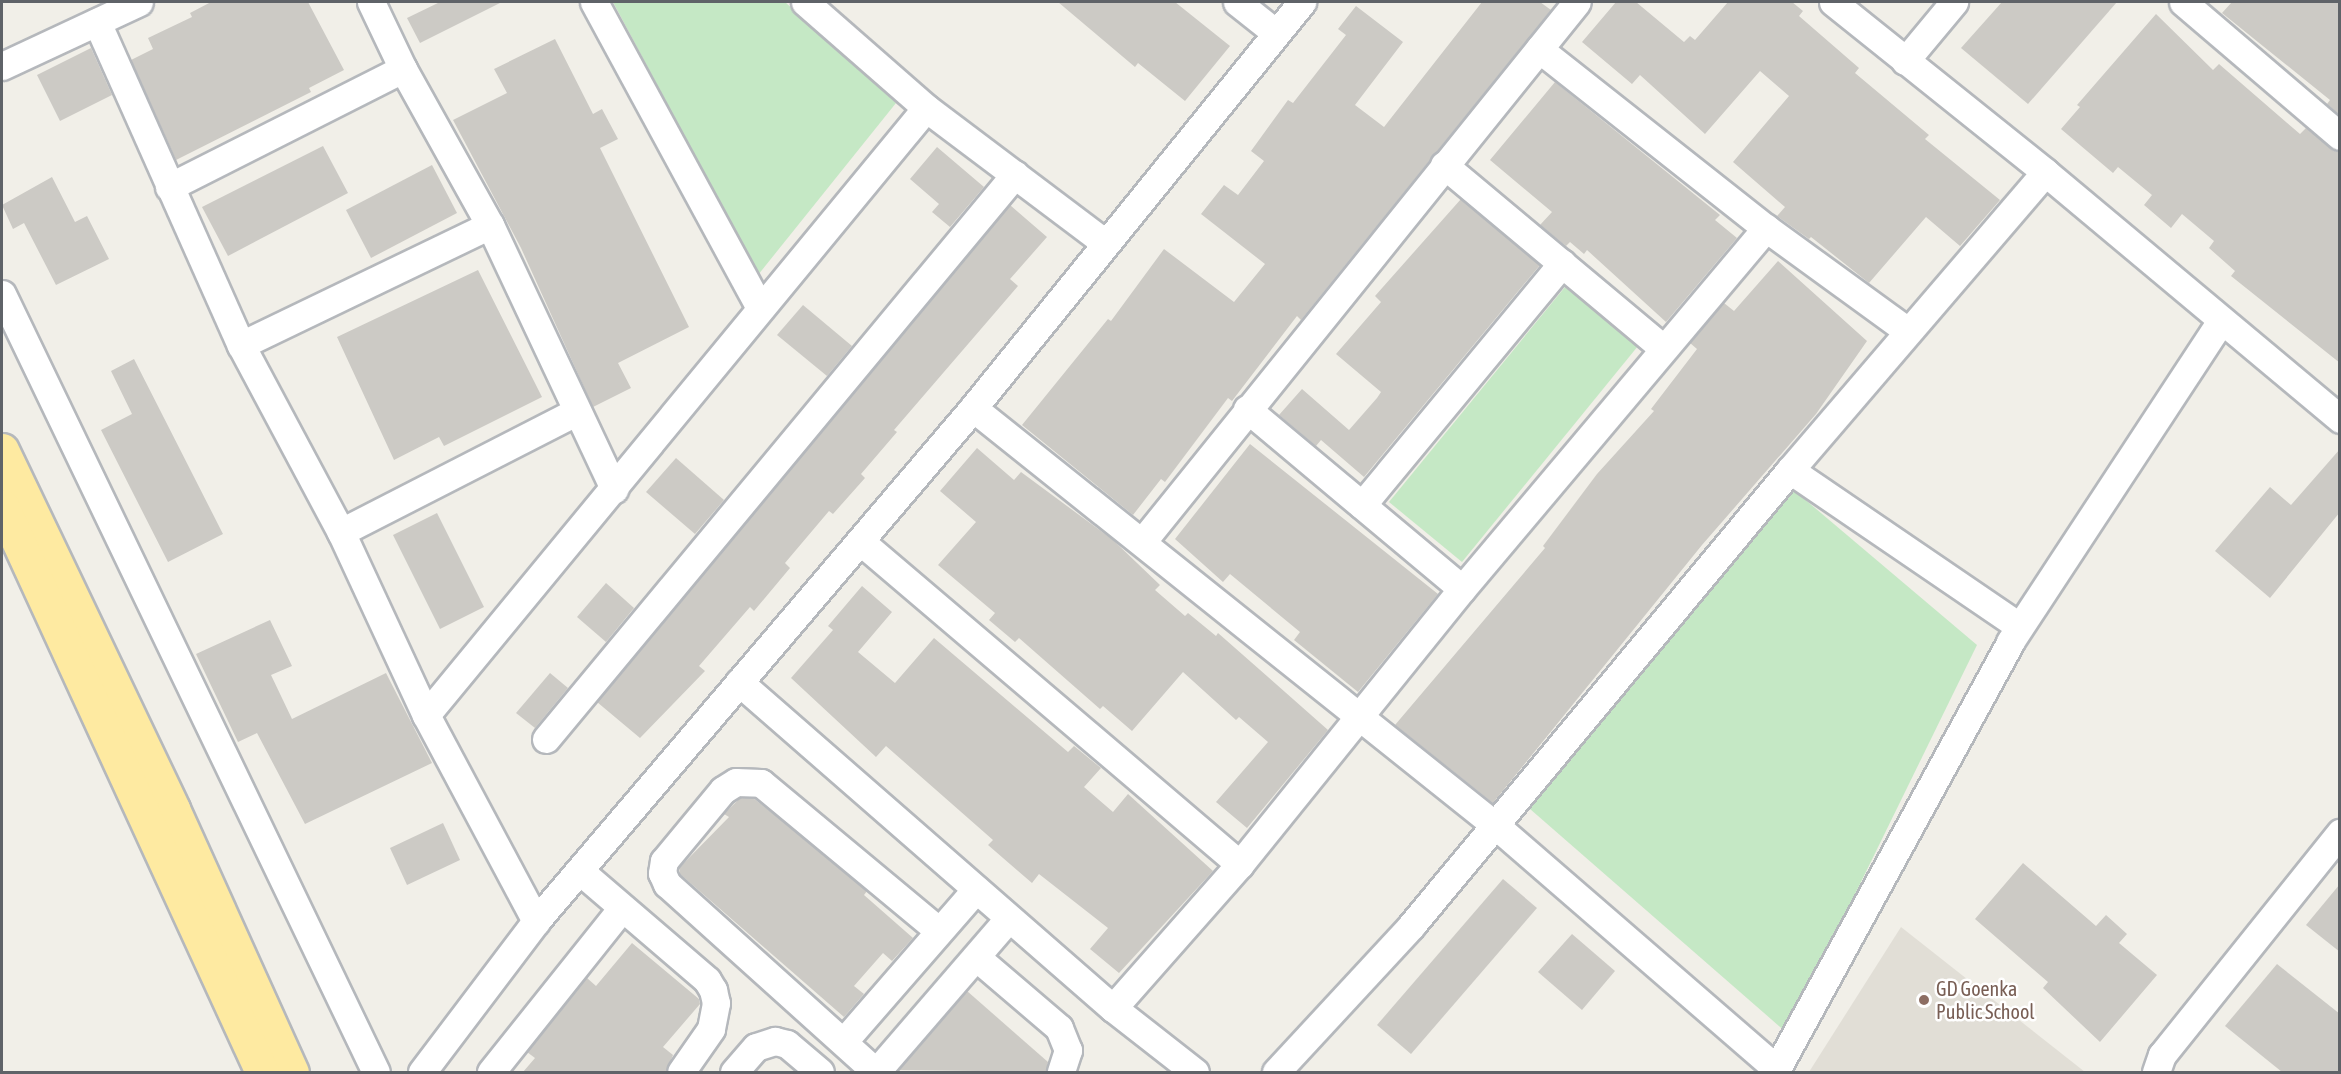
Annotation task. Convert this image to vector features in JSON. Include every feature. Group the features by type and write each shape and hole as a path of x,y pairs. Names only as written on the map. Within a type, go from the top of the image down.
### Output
{"highway":[{"path":"2,450 173,844 262,1072"},
{"path":"3,513 291,1072"}],"street":[{"path":"2,66 139,2"},
{"path":"371,2 403,69 490,225 614,489"},
{"path":"594,2 760,308"},
{"path":"805,2 926,108 1104,242"},
{"path":"1237,2 1276,33"},
{"path":"422,1072 536,921 973,408 1104,242 1302,2"},
{"path":"1142,542 1247,408 1578,2"},
{"path":"1833,2 2045,172 2340,418"},
{"path":"1905,61 1954,2"},
{"path":"2194,5 2340,136"},
{"path":"97,22 241,345 341,532 426,715 536,921"},
{"path":"1539,49 1766,228 1908,331"},
{"path":"169,187 403,69"},
{"path":"426,715 926,108"},
{"path":"1444,165 1663,348"},
{"path":"1276,1072 1412,926 1790,470 2045,172"},
{"path":"546,739 1015,174"},
{"path":"241,345 490,225"},
{"path":"1113,1008 1240,864 1462,589 1766,228"},
{"path":"1362,506 1562,263"},
{"path":"2,294 376,1072"},
{"path":"973,408 1361,715 1495,825 1776,1071 2019,626 2221,321"},
{"path":"1247,408 1462,589"},
{"path":"341,532 577,411"},
{"path":"1790,470 2019,626"},
{"path":"860,541 1240,864"},
{"path":"739,682 1113,1008 1195,1072"},
{"path":"939,931 761,783 736,782 723,790 668,852 662,873 667,884 876,1072 1010,918"},
{"path":"2156,1072 2162,1055 2340,833"},
{"path":"580,871 707,980 713,990 716,1003 711,1029 681,1072"},
{"path":"844,1041 976,889"},
{"path":"491,1072 622,908"},
{"path":"976,957 1059,1028 1068,1050 1061,1072"},
{"path":"734,1072 756,1047 775,1041 788,1044 820,1072"}],"shaded area":[{"name":"GD Goenka Public School","path":"1901,927 2085,1072 1809,1072"}],"green space":[{"path":"613,2 785,2 896,103 758,275"},
{"path":"1565,287 1638,346 1462,562 1389,502"},
{"path":"1789,486 1977,645 1787,1033 1522,802"}],"building":[{"path":"211,2 308,2 344,70 309,88 311,92 176,160 131,60 153,49 148,38 192,17 190,13"},
{"path":"440,2 502,2 420,43 407,18"},
{"path":"1058,2 1175,2 1230,46 1185,101 1138,63 1135,67"},
{"path":"1482,2 1540,2 1551,10 1301,320 1297,316 1232,401 1228,398 1165,482 1161,479 1133,515 1022,425 1108,319 1111,321 1164,249 1234,302 1265,264 1201,214 1224,185 1238,195 1264,161 1251,151 1288,100 1293,103 1346,35 1338,29 1356,6 1403,42 1355,105 1384,127"},
{"path":"1616,2 1636,2 1684,42 1690,36 1695,40 1728,2 1792,2 1803,11 1799,16 1859,68 1855,73 1929,135 1925,139 2000,200 1960,246 1926,217 1869,283 1811,237 1809,239 1777,216 1785,207 1733,162 1789,96 1760,71 1705,134 1640,75 1632,84 1582,42"},
{"path":"2002,2 2117,2 2028,104 1961,48"},
{"path":"2232,2 2340,2 2340,115 2327,104 2330,100 2222,13"},
{"path":"2156,14 2213,70 2219,64 2300,134 2306,128 2340,151 2340,363 2231,276 2235,271 2209,248 2214,241 2182,214 2171,228 2144,205 2152,195 2118,167 2113,173 2061,129 2080,107 2077,105"},
{"path":"555,39 593,114 602,109 618,139 600,148 689,327 618,363 631,388 593,407 521,248 453,120 507,93 494,69"},
{"path":"91,48 112,95 60,121 37,75"},
{"path":"1555,82 1720,215 1715,220 1737,238 1666,322 1587,250 1584,254 1570,242 1566,246 1540,225 1552,212 1490,160"},
{"path":"323,146 348,193 228,256 202,207"},
{"path":"937,147 984,187 950,227 932,212 939,204 910,179"},
{"path":"432,165 457,213 371,258 346,210"},
{"path":"52,177 75,222 87,216 109,259 56,285 24,223 13,229 2,205"},
{"path":"1461,199 1540,265 1364,477 1321,440 1316,446 1279,415 1302,389 1349,430 1377,398 1381,392 1336,354 1381,302 1375,296"},
{"path":"1010,205 1047,237 1010,279 1018,286 894,430 897,432 861,474 865,478 833,514 829,511 785,563 790,568 754,611 750,607 699,666 705,671 640,738 597,702"},
{"path":"1778,261 1867,341 1816,414 1702,545 1493,803 1395,725 1545,548 1543,546 1597,474 1654,411 1651,409 1697,349 1690,343 1724,303 1734,311"},
{"path":"478,270 542,397 444,446 439,437 394,460 337,337"},
{"path":"803,305 852,346 827,376 777,335"},
{"path":"134,359 223,534 168,562 101,430 132,414 111,371"},
{"path":"1250,444 1438,594 1358,692 1294,640 1300,632 1230,574 1223,582 1175,539"},
{"path":"977,448 1014,480 1021,472 1113,540 1160,585 1155,590 1185,616 1188,613 1216,636 1218,633 1328,730 1247,828 1216,802 1268,742 1239,717 1236,720 1183,672 1132,731 1103,706 1100,709 1019,638 1015,642 989,620 995,613 938,565 976,522 940,491"},
{"path":"2340,449 2340,512 2270,598 2215,551 2270,487 2291,505"},
{"path":"676,458 724,500 695,534 646,492"},
{"path":"437,513 484,607 440,629 393,535"},
{"path":"606,583 634,608 606,642 577,617"},
{"path":"862,586 892,612 858,652 895,683 934,638 1068,752 1074,746 1101,768 1084,787 1113,812 1128,794 1213,871 1119,973 1090,949 1108,928 1039,874 1032,883 988,845 993,840 886,746 876,757 791,678 833,630 828,626"},
{"path":"270,620 292,666 271,675 292,719 386,673 432,763 305,824 257,733 238,742 196,654"},
{"path":"550,673 568,688 535,728 516,713"},
{"path":"740,798 753,798 785,823 867,891 864,895 913,938 892,961 883,953 854,986 864,994 844,1017 680,874 679,868 729,817 724,814"},
{"path":"443,823 460,860 407,885 390,848"},
{"path":"2023,863 2096,926 2106,915 2127,934 2119,943 2157,975 2100,1042 2043,988 2048,982 1975,919"},
{"path":"1503,879 1537,908 1411,1054 1377,1025"},
{"path":"2340,884 2340,952 2306,925"},
{"path":"1572,934 1615,971 1582,1010 1538,972"},
{"path":"632,943 699,999 700,1004 663,1047 673,1055 666,1072 523,1072 535,1058 527,1052 587,978 596,986"},
{"path":"2277,964 2340,1014 2340,1072 2282,1072 2225,1026"},
{"path":"967,991 1048,1062 1046,1072 899,1070"}],"place":[{"name":"GD Goenka Public School","path":"1924,1000"}]}
